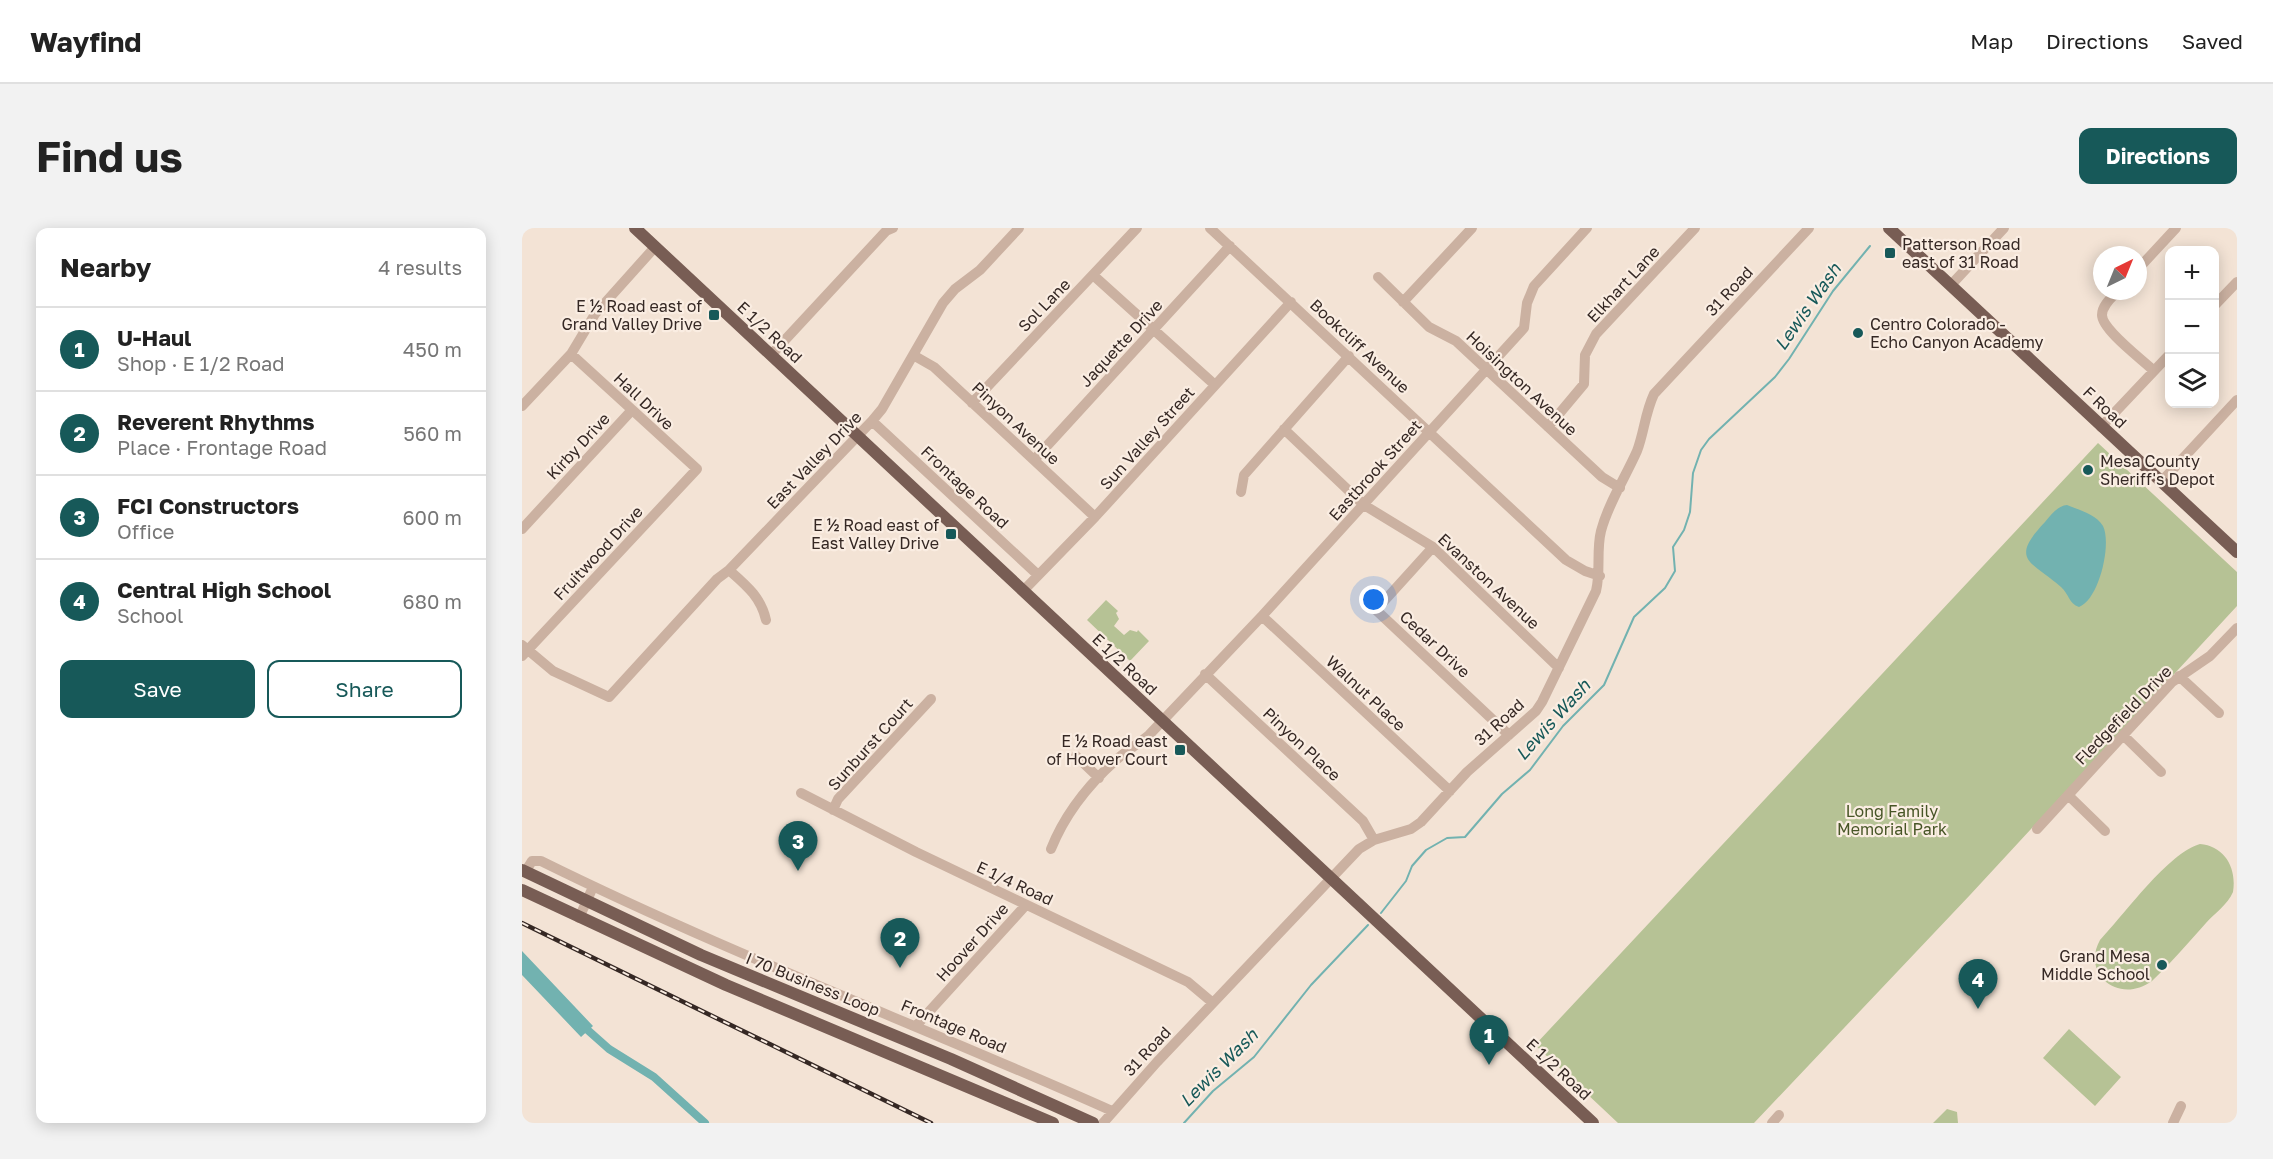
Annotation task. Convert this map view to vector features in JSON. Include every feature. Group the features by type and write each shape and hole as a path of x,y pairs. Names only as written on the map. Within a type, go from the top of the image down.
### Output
{"main road":[{"name":"E 1/2 Road","path":"635,228 1593,1123"},
{"name":"F Road","path":"1889,228 2237,552"},
{"name":"I 70 Business Loop","path":"523,871 701,955 951,1059 1093,1123"},
{"name":"I 70 Business Loop","path":"522,890 726,985 1053,1123"}],"street":[{"path":"771,355 886,231 893,228"},
{"name":"East Valley Drive","path":"524,651 553,671 609,697 717,579 729,570 872,421 882,409 943,303 980,270 1019,228"},
{"name":"Sol Lane","path":"972,403 1137,228"},
{"name":"Bookcliff Avenue","path":"1210,228 1566,560 1599,576"},
{"path":"1403,302 1472,228"},
{"name":"Eastbrook Street","path":"1051,849 1058,830 1072,806 1117,759 1134,748 1162,720 1262,616 1524,328 1527,303 1534,286 1587,228"},
{"name":"Elkhart Lane","path":"1548,427 1584,384 1585,355 1596,334 1695,228"},
{"path":"1792,228 1805,232"},
{"path":"1951,285 2004,228"},
{"path":"2147,259 2176,228"},
{"name":"31 Road","path":"1103,1123 1330,877 1359,849 1374,840 1411,829 1421,822 1467,772 1536,711 1593,597 1599,576 1598,557 1601,530 1642,437 1647,412 1654,394 1805,232"},
{"name":"Jaquette Drive","path":"1034,460 1230,246"},
{"path":"522,406 572,354 595,314 655,247"},
{"path":"1093,275 1215,385"},
{"name":"Hoisington Avenue","path":"1378,277 1429,327 1456,341 1602,477 1620,488"},
{"path":"2219,301 2237,282"},
{"path":"2110,300 2102,314 2109,330 2154,370"},
{"name":"Sun Valley Street","path":"1023,591 1095,517 1291,302"},
{"name":"Hall Drive","path":"572,354 697,469"},
{"name":"Pinyon Avenue","path":"913,356 934,367 1095,517"},
{"path":"1242,492 1244,475 1349,356"},
{"path":"2101,427 2165,358"},
{"path":"2161,482 2237,400"},
{"name":"Kirby Drive","path":"522,530 633,410"},
{"name":"Frontage Road","path":"872,421 1038,576"},
{"name":"Evanston Avenue","path":"1284,429 1364,505 1433,547 1559,668"},
{"name":"Fruitwood Drive","path":"524,651 697,469"},
{"name":"Cedar Drive","path":"1433,547 1376,610 1509,735"},
{"path":"729,570 754,593 764,607 766,620"},
{"name":"Walnut Place","path":"1262,616 1450,792"},
{"name":"Fledgefield Drive","path":"2037,829 2179,676 2210,656 2237,628"},
{"name":"Pinyon Place","path":"1205,674 1363,821 1374,840"},
{"path":"2179,676 2219,713"},
{"name":"Sunburst Court","path":"833,810 838,799 931,699"},
{"path":"2123,735 2161,771"},
{"path":"1076,756 1099,778"},
{"name":"E 1/4 Road","path":"801,793 1026,905 1188,982 1213,1003"},
{"path":"2068,795 2105,831"},
{"name":"Frontage Road","path":"523,871 532,861 541,861 737,951 1112,1112"},
{"path":"579,918 593,886"},
{"name":"Hoover Drive","path":"916,1026 1026,905"},
{"path":"2173,1123 2181,1106"}],"green space":[{"name":"Long Family Memorial Park","path":"2098,443 2237,572 2237,606 1970,895 1754,1123 1618,1123 1535,1045"},
{"path":"1106,600 1118,611 1116,613 1119,619 1114,626 1124,635 1130,630 1137,632 1138,630 1149,641 1130,661 1087,620"},
{"path":"2200,844 2216,849 2227,859 2231,866 2234,883 2231,896 2152,981 2140,988 2127,990 2116,988 2099,974 2095,964 2095,953 2100,940 2161,872 2188,849"},
{"path":"2069,1029 2121,1077 2095,1106 2043,1058"},
{"path":"1947,1109 1957,1112 1958,1123 1933,1123"}],"water":[{"path":"2067,505 2096,518 2103,526 2105,534 2105,558 2098,583 2086,602 2079,607 2073,604 2061,587 2033,565 2026,553 2034,535 2057,509"},
{"path":"522,951 593,1026 581,1037 522,975"}],"waterway":[{"name":"Lewis Wash","path":"1381,913 1406,881 1412,866 1426,850 1447,838 1465,837 1502,794 1530,770 1563,726 1604,685 1634,617 1665,588 1675,571 1673,547 1684,530 1690,512 1693,473 1701,450 1709,439 1775,377 1833,291 1870,246"},
{"name":"Lewis Wash","path":"1184,1123 1213,1091 1254,1057 1311,985 1368,925"},
{"path":"582,1025 609,1049 654,1077 705,1123"}],"railway":[{"path":"522,923 931,1123"}],"place":[{"name":"Patterson Road east of 31 Road","path":"1890,253"},
{"name":"E ½ Road east of Grand Valley Drive","path":"714,315"},
{"name":"Centro Colorado - Echo Canyon Academy","path":"1858,333"},
{"name":"Mesa County Sheriff's Depot","path":"2088,470"},
{"name":"E ½ Road east of East Valley Drive","path":"951,534"},
{"name":"E ½ Road east of Hoover Court","path":"1180,750"},
{"name":"FCI Constructors","path":"798,871"},
{"name":"Grand Mesa Middle School","path":"2162,965"},
{"name":"Reverent Rhythms","path":"900,968"},
{"name":"Central High School","path":"1978,1009"},
{"name":"U-Haul","path":"1489,1065"}]}
